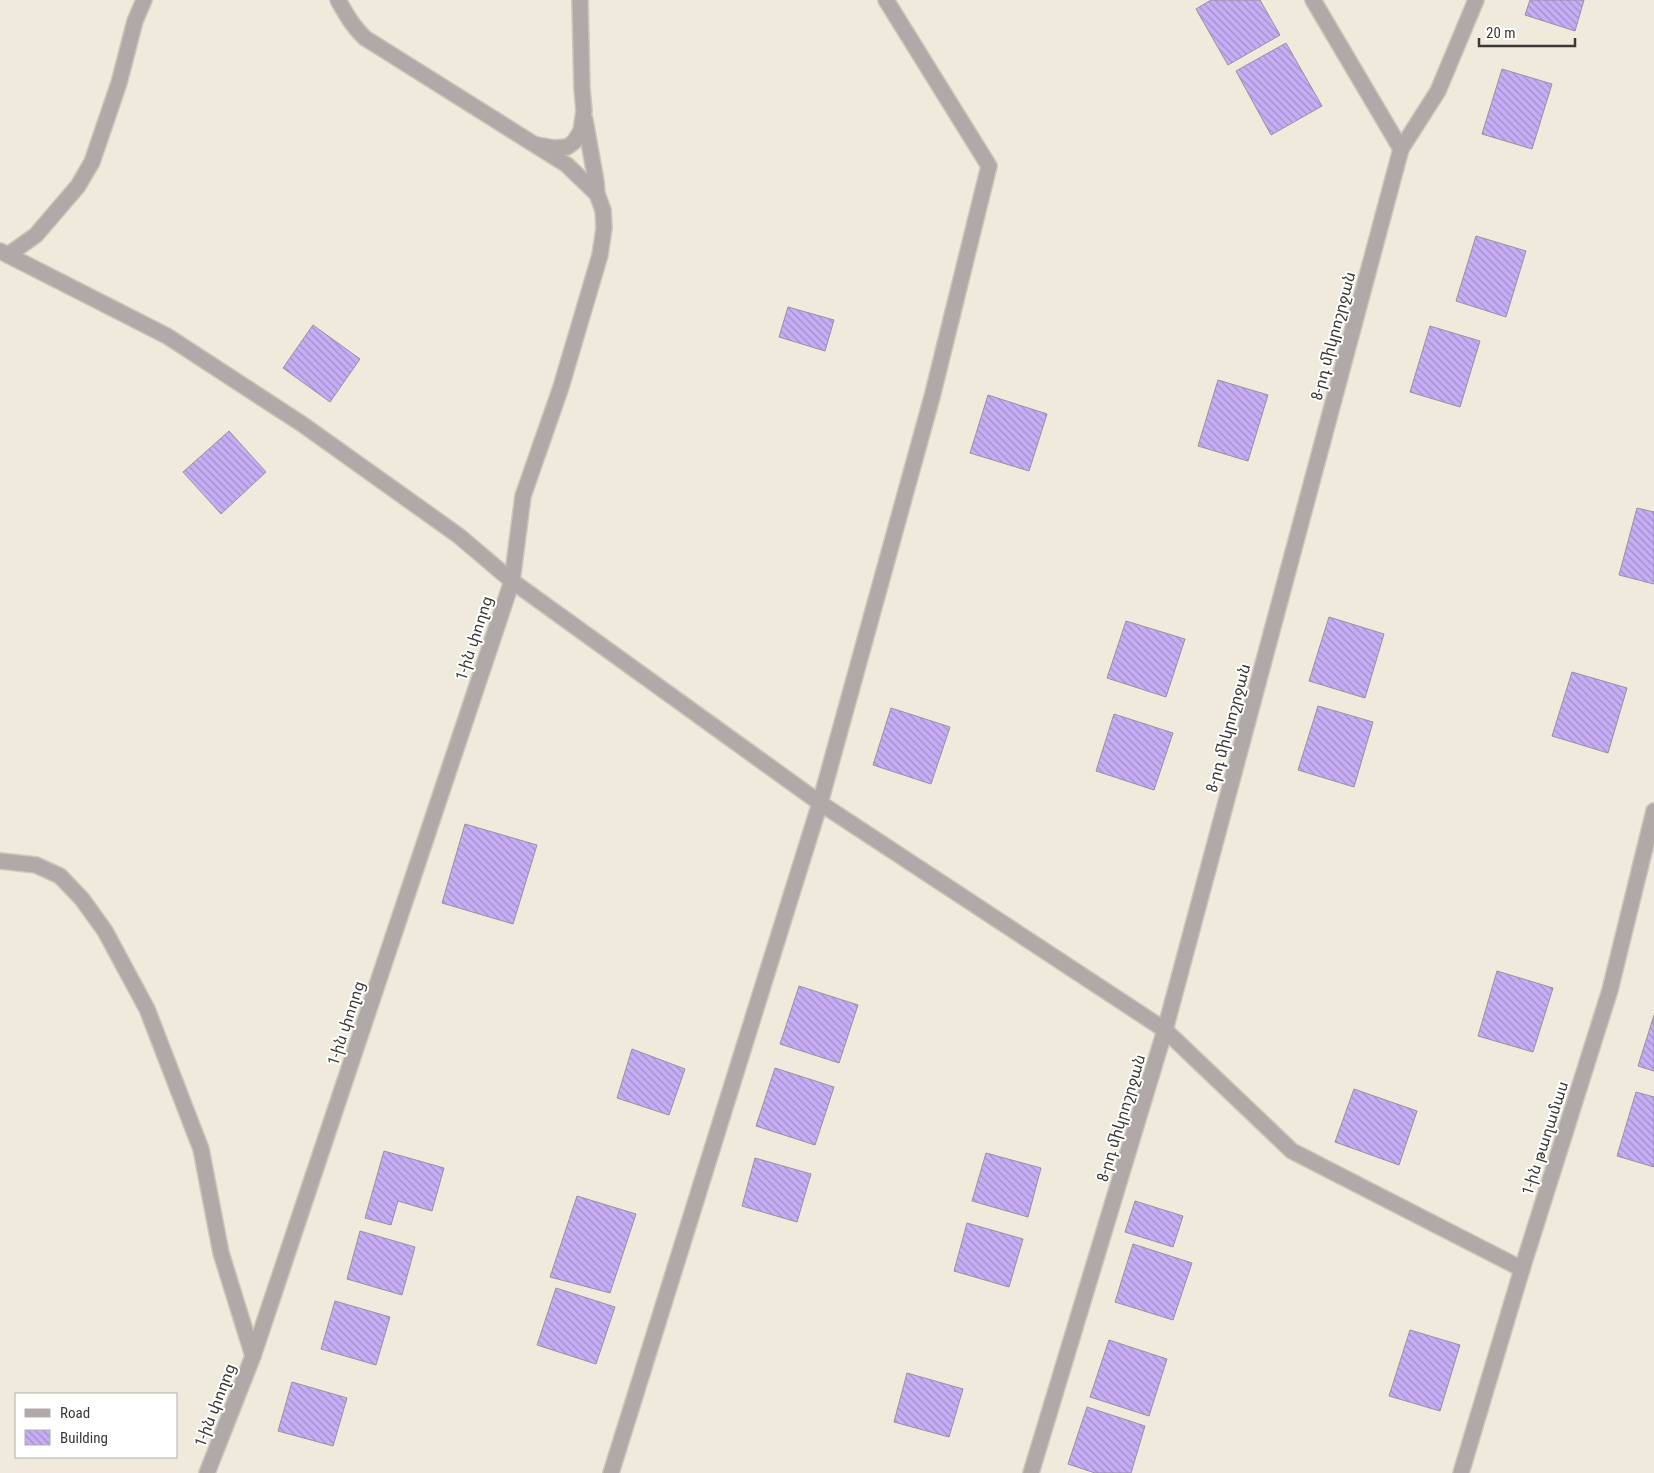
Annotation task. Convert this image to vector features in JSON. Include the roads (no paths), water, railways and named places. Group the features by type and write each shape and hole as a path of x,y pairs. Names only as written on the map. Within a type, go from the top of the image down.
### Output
{"street":[{"path":"4,253 36,235 78,186 92,162 119,83 135,21 144,0"},
{"path":"338,0 350,22 365,38 567,165 597,194"},
{"path":"537,145 554,148 567,147 574,142 581,131 584,111 580,0"},
{"path":"611,1473 820,804 932,397 989,166 886,0"},
{"path":"1313,0 1401,149"},
{"name":"8-րդ միկրոշրջան","path":"1031,1473 1165,1030 1401,149 1438,91 1476,0"},
{"name":"1-ին փողոց","path":"207,1473 253,1356 512,581 523,496 561,387 600,255 604,217 597,194 584,111"},
{"path":"4,253 167,336 302,424 459,536 512,581 820,804 1165,1030 1292,1151 1522,1269"},
{"name":"1-ին թաղամաս","path":"1461,1473 1522,1269 1610,990 1654,811"},
{"path":"0,861 36,866 60,876 82,899 106,931 147,1010 201,1149 221,1253 253,1356"}]}
